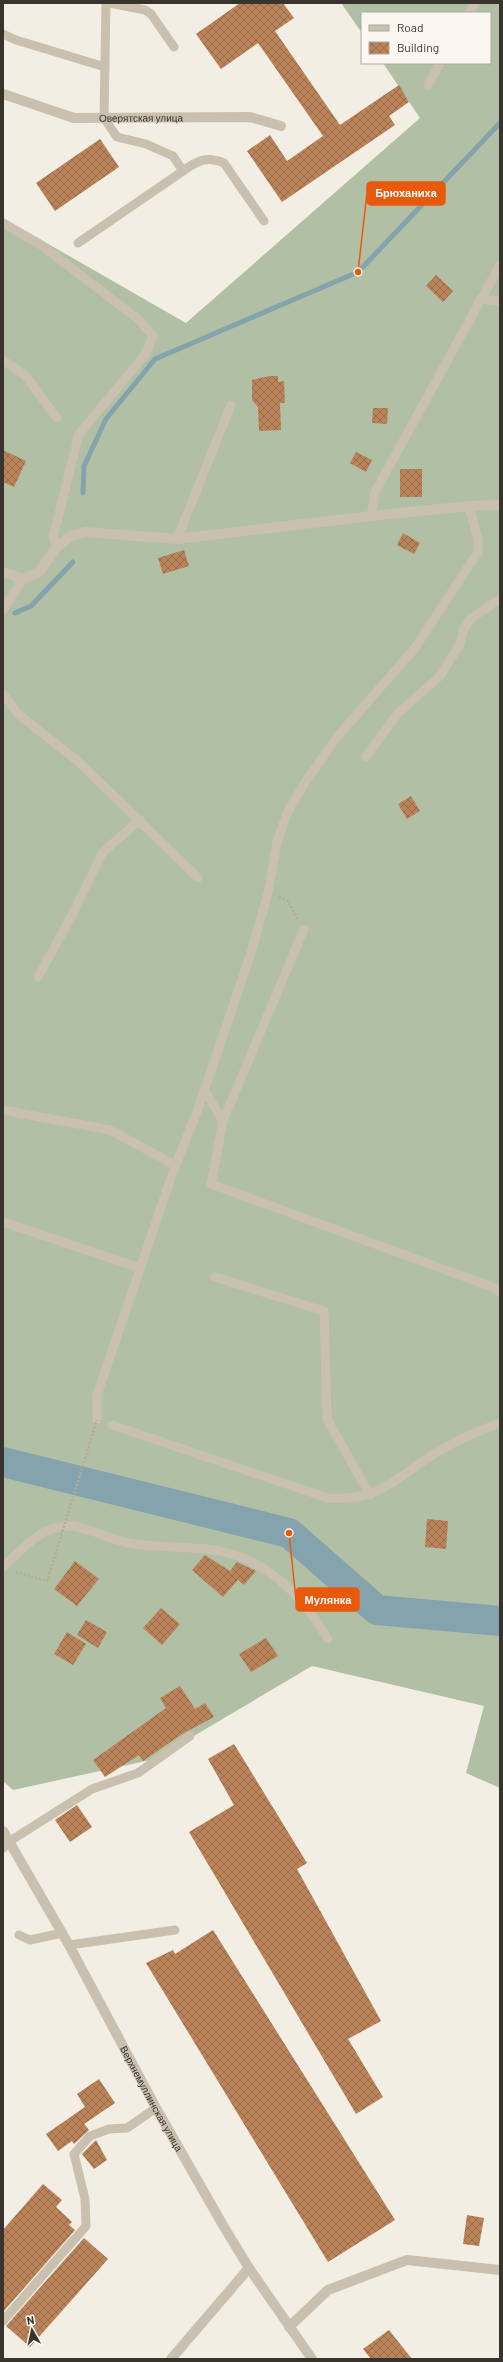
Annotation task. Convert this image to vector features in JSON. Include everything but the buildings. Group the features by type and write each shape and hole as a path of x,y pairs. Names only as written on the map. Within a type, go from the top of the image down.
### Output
{"street":[{"name":"Оверятская улица","path":"3,94 74,118 250,117 281,126"},
{"path":"3,572 23,579 39,572 57,547 71,536 85,532 177,538 371,516 469,506 500,505"},
{"name":"Верхнемуллинская улица","path":"3,1831 7,1845 69,1945 156,2108 249,2268 312,2359"},
{"path":"289,2327 328,2290 407,2260 500,2270"},
{"path":"171,2359 249,2268"}],"lane":[{"path":"106,3 104,118 117,137 146,144 173,156 183,170"},
{"path":"110,3 145,10 151,14 174,47"},
{"path":"470,12 475,3"},
{"path":"3,34 16,40 105,68"},
{"path":"428,85 439,64"},
{"path":"78,243 183,170 202,159 213,159 224,163 264,221"},
{"path":"3,223 41,246 138,319 153,336 145,355 79,434 52,538 57,547"},
{"path":"371,516 375,492 500,265"},
{"path":"480,299 500,300"},
{"path":"3,360 25,375 57,418"},
{"path":"177,538 231,405"},
{"path":"97,1420 97,1395 175,1165 204,1089 251,953 268,892 277,842 288,811 306,781 337,737 415,648 478,552 478,540 469,506"},
{"path":"3,610 23,579"},
{"path":"366,757 397,714 440,676 460,644 463,631 469,620 500,599"},
{"path":"3,694 17,712 80,762 198,878"},
{"path":"38,976 71,917 103,852 140,820"},
{"path":"304,929 223,1121 211,1184 496,1288 500,1292"},
{"path":"204,1089 223,1121"},
{"path":"3,1110 110,1130 175,1165"},
{"path":"3,1222 140,1268"},
{"path":"214,1277 324,1311 327,1419 370,1495"},
{"path":"112,1425 328,1498 350,1499 370,1495 391,1485 454,1443 500,1423"},
{"path":"3,1567 27,1544 47,1531 70,1526 126,1543 208,1549 239,1556 262,1566 290,1589 310,1610 328,1639"},
{"path":"7,1845 92,1788 138,1773 190,1736"},
{"path":"69,1945 175,1930"},
{"path":"19,1935 30,1940 62,1933"},
{"path":"3,2320 86,2226 85,2199 74,2154 90,2136 109,2129 127,2128 156,2108"}],"path":[{"path":"268,892 288,901 304,929"},
{"path":"16,1572 47,1581 97,1420"}],"green space":[{"path":"341,3 500,3 500,1788 466,1773 484,1706 312,1666 155,1759 13,1790 3,1781 3,218 186,323 420,118 384,64 491,64 491,12 361,12 361,32"}],"waterway":[{"path":"83,493 84,466 106,419 155,359 358,272 500,123"},
{"path":"15,613 31,606 73,562"},
{"path":"3,1462 289,1533 377,1610 500,1621"}],"place":[{"name":"Брюханиха","path":"358,272"},
{"name":"Мулянка","path":"289,1533"}]}
